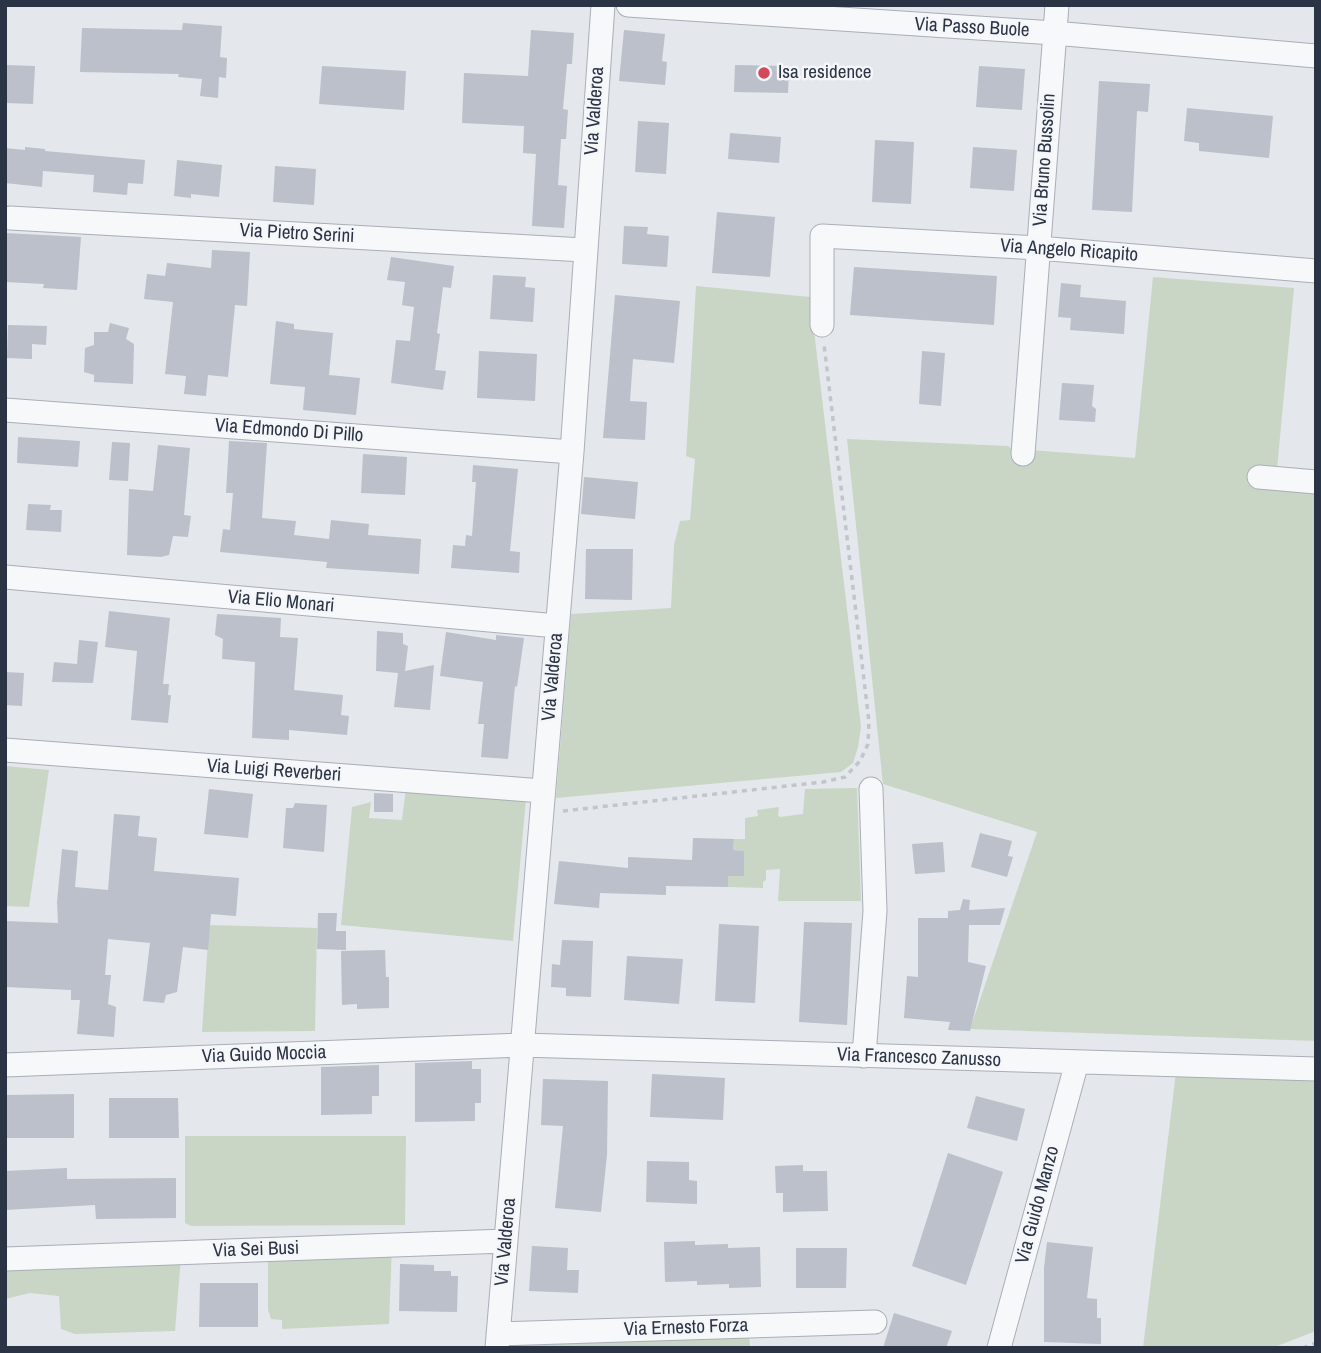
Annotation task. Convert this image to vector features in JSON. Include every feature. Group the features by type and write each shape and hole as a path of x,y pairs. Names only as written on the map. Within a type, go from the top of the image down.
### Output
{"street":[{"name":"Via Valderoa","path":"497,1341 572,452 603,5"},
{"name":"Via Passo Buole","path":"628,5 820,12 1316,56"},
{"name":"Via Bruno Bussolin","path":"1023,454 1057,5"},
{"name":"Via Pietro Serini","path":"10,218 584,250"},
{"name":"Via Angelo Ricapito","path":"822,324 822,236 1038,248 1316,271"},
{"name":"Via Edmondo Di Pillo","path":"5,410 572,452"},
{"path":"1259,477 1316,482"},
{"name":"Via Elio Monari","path":"5,577 557,626"},
{"name":"Via Luigi Reverberi","path":"5,750 543,791"},
{"path":"864,1056 875,911 871,789"},
{"name":"Via Francesco Zanusso","path":"522,1045 1316,1069"},
{"name":"Via Guido Moccia","path":"5,1065 522,1045"},
{"name":"Via Guido Manzo","path":"999,1348 1077,1062"},
{"name":"Via Sei Busi","path":"5,1259 506,1241"},
{"name":"Via Ernesto Forza","path":"497,1341 875,1322"}],"path":[{"path":"541,814 823,782 845,776 860,761 868,744 869,722 822,324"},
{"path":"1303,1348 1316,1343"}],"green space":[{"path":"1153,277 1294,288 1275,490 1316,493 1316,1041 970,1029 1037,832 883,784 847,439 1008,446 1025,460 1030,450 1135,458"},
{"path":"696,286 810,297 861,727 858,747 853,763 841,772 556,798 571,614 671,608 674,545 680,521 690,520 695,459 686,456"},
{"path":"5,766 49,770 29,907 5,906"},
{"path":"406,788 526,799 513,941 341,925 352,807 371,802 369,818 402,820"},
{"path":"857,788 861,901 778,901 780,869 766,870 763,888 728,887 728,876 744,876 744,851 733,850 734,839 745,839 745,818 758,816 757,810 779,807 780,817 803,814 805,789"},
{"path":"209,925 317,928 315,1031 202,1032"},
{"path":"1176,1072 1316,1077 1316,1331 1272,1348 1143,1348"},
{"path":"185,1136 406,1136 405,1225 191,1226 185,1223"},
{"path":"392,1246 389,1324 282,1329 282,1320 271,1319 268,1310 268,1254"},
{"path":"5,1255 181,1257 175,1331 75,1334 61,1329 59,1296 30,1293 5,1299"},
{"path":"749,1330 750,1348 499,1348 500,1336"}],"building":[{"path":"183,23 222,26 220,57 227,58 226,78 219,77 218,98 200,96 202,79 178,77 179,74 80,72 82,28 182,30"},
{"path":"531,30 574,33 572,64 567,64 563,109 568,110 566,139 561,139 558,185 567,186 564,228 532,226 536,154 523,153 524,126 462,123 464,73 528,76"},
{"path":"624,30 665,34 662,61 667,62 665,85 619,81"},
{"path":"5,65 35,66 33,104 5,103"},
{"path":"735,65 789,66 788,93 734,92"},
{"path":"322,66 406,71 404,110 319,104"},
{"path":"979,66 1025,69 1022,110 976,107"},
{"path":"1099,81 1150,84 1148,112 1137,111 1132,212 1092,210"},
{"path":"1187,108 1273,116 1269,158 1199,151 1199,143 1184,141"},
{"path":"638,121 669,123 666,174 635,172"},
{"path":"730,133 781,137 779,163 728,159"},
{"path":"875,140 914,142 911,204 872,202"},
{"path":"25,147 145,160 143,184 128,183 127,195 93,192 94,175 43,171 42,187 5,183 5,148 25,150"},
{"path":"973,147 1017,150 1014,191 970,188"},
{"path":"177,160 222,165 219,197 191,194 191,198 174,196"},
{"path":"275,166 316,169 314,205 273,202"},
{"path":"717,212 775,217 770,277 712,273"},
{"path":"624,226 648,227 647,234 669,236 667,267 622,264"},
{"path":"5,233 81,237 77,290 43,288 44,284 5,282"},
{"path":"212,250 250,252 247,306 235,305 228,377 208,375 206,396 184,394 186,376 165,374 173,302 144,299 147,274 165,276 167,263 211,268"},
{"path":"391,257 454,266 451,288 443,287 437,333 440,334 435,370 446,371 443,390 391,383 396,340 410,341 414,307 402,305 405,282 387,280"},
{"path":"854,267 997,276 994,325 850,315"},
{"path":"493,275 526,277 525,287 535,288 533,322 490,319"},
{"path":"1061,283 1081,285 1080,297 1126,301 1124,334 1070,330 1071,318 1058,317"},
{"path":"615,295 680,301 674,363 633,359 630,401 647,402 645,440 603,438"},
{"path":"276,321 294,324 294,329 333,333 329,375 360,378 356,415 303,410 305,387 270,384"},
{"path":"110,323 129,328 126,339 134,344 133,384 94,382 94,375 84,372 85,348 94,345 94,332 108,332"},
{"path":"8,325 47,326 46,345 32,344 32,359 7,358"},
{"path":"479,351 537,354 535,401 477,398"},
{"path":"922,351 945,353 941,406 919,404"},
{"path":"1062,383 1094,385 1092,406 1096,409 1095,422 1059,420"},
{"path":"18,437 80,441 78,467 17,463"},
{"path":"229,441 267,443 262,518 296,521 294,535 329,539 331,520 369,524 368,535 421,539 419,574 326,568 327,562 220,552 223,529 230,530 233,493 226,493"},
{"path":"112,442 130,443 128,481 109,480"},
{"path":"158,445 190,448 184,515 191,516 188,537 173,536 169,555 127,555 129,489 153,491"},
{"path":"363,454 407,457 405,495 361,493"},
{"path":"473,465 518,469 510,551 520,552 519,573 451,568 453,545 465,546 466,535 472,536 476,482 472,482"},
{"path":"584,477 638,482 635,519 581,514"},
{"path":"28,504 51,505 50,510 62,510 61,532 26,530"},
{"path":"586,549 633,549 632,600 585,599"},
{"path":"109,611 170,618 163,684 169,684 168,695 171,695 168,723 131,720 137,651 105,647"},
{"path":"217,614 281,618 280,637 298,638 294,690 343,695 341,715 349,716 347,735 289,730 289,740 252,738 255,662 222,659 223,639 215,635"},
{"path":"377,631 403,633 403,644 408,646 405,671 434,665 430,710 394,707 398,673 376,671"},
{"path":"446,632 496,640 496,635 524,638 517,687 515,686 508,759 481,757 484,724 478,724 483,682 440,676"},
{"path":"79,640 98,642 93,683 52,682 54,662 77,664"},
{"path":"5,672 24,673 22,706 5,705"},
{"path":"209,789 253,794 248,838 204,834"},
{"path":"374,793 393,794 393,812 374,812"},
{"path":"295,803 327,805 324,852 283,848 286,808 293,808"},
{"path":"114,814 140,816 138,836 157,838 154,871 239,878 236,916 211,914 208,950 183,947 177,992 166,995 164,1003 143,1001 150,943 108,939 105,975 111,975 108,1004 116,1007 114,1037 77,1034 80,1000 71,1000 71,990 5,987 5,921 58,923 57,902 62,849 78,851 75,887 108,890"},
{"path":"980,833 1012,841 1008,856 1013,857 1007,877 971,867"},
{"path":"693,838 734,839 733,850 744,851 744,876 728,876 728,887 666,886 666,895 600,893 599,908 554,904 559,861 628,868 628,857 692,860"},
{"path":"943,842 945,872 915,874 912,844"},
{"path":"963,899 970,900 969,910 1005,908 1000,925 969,925 968,962 986,966 970,1031 948,1030 950,1022 904,1018 907,976 918,977 918,918 948,918 948,911 960,910"},
{"path":"318,913 337,913 336,931 346,931 346,950 317,949"},
{"path":"804,922 852,923 847,1025 799,1022"},
{"path":"719,924 759,926 755,1003 715,1001"},
{"path":"562,940 593,941 591,997 566,996 566,988 551,987 552,964 560,965"},
{"path":"385,950 386,977 389,977 389,1008 357,1009 357,1004 342,1005 341,951"},
{"path":"627,956 683,959 679,1004 624,1000"},
{"path":"472,1061 472,1069 481,1069 481,1103 475,1103 475,1121 415,1122 415,1063"},
{"path":"379,1065 379,1096 372,1096 372,1114 321,1115 321,1067"},
{"path":"652,1074 725,1078 723,1120 650,1117"},
{"path":"543,1079 608,1081 607,1155 601,1212 555,1208 563,1126 541,1125"},
{"path":"74,1094 74,1138 7,1138 7,1095"},
{"path":"976,1096 1025,1109 1017,1141 967,1128"},
{"path":"109,1098 178,1098 179,1138 109,1138"},
{"path":"948,1153 1003,1172 966,1285 912,1266"},
{"path":"647,1161 689,1162 689,1180 697,1181 697,1204 646,1202"},
{"path":"803,1165 803,1171 827,1171 828,1211 783,1212 783,1193 776,1193 775,1166"},
{"path":"67,1168 67,1179 176,1178 176,1218 96,1219 95,1205 5,1210 5,1171"},
{"path":"695,1241 695,1245 760,1247 761,1287 697,1285 697,1281 665,1282 664,1242"},
{"path":"1047,1242 1093,1247 1087,1298 1097,1299 1097,1318 1101,1318 1101,1344 1044,1342 1044,1268"},
{"path":"532,1246 568,1248 567,1270 579,1270 578,1293 529,1291"},
{"path":"796,1248 847,1248 846,1288 796,1288"},
{"path":"400,1264 434,1265 434,1271 451,1271 451,1276 458,1276 457,1312 399,1311"},
{"path":"200,1283 258,1283 258,1327 199,1327"},
{"path":"894,1313 952,1331 946,1348 883,1348"}],"place":[{"name":"Isa residence","path":"764,73"}]}
